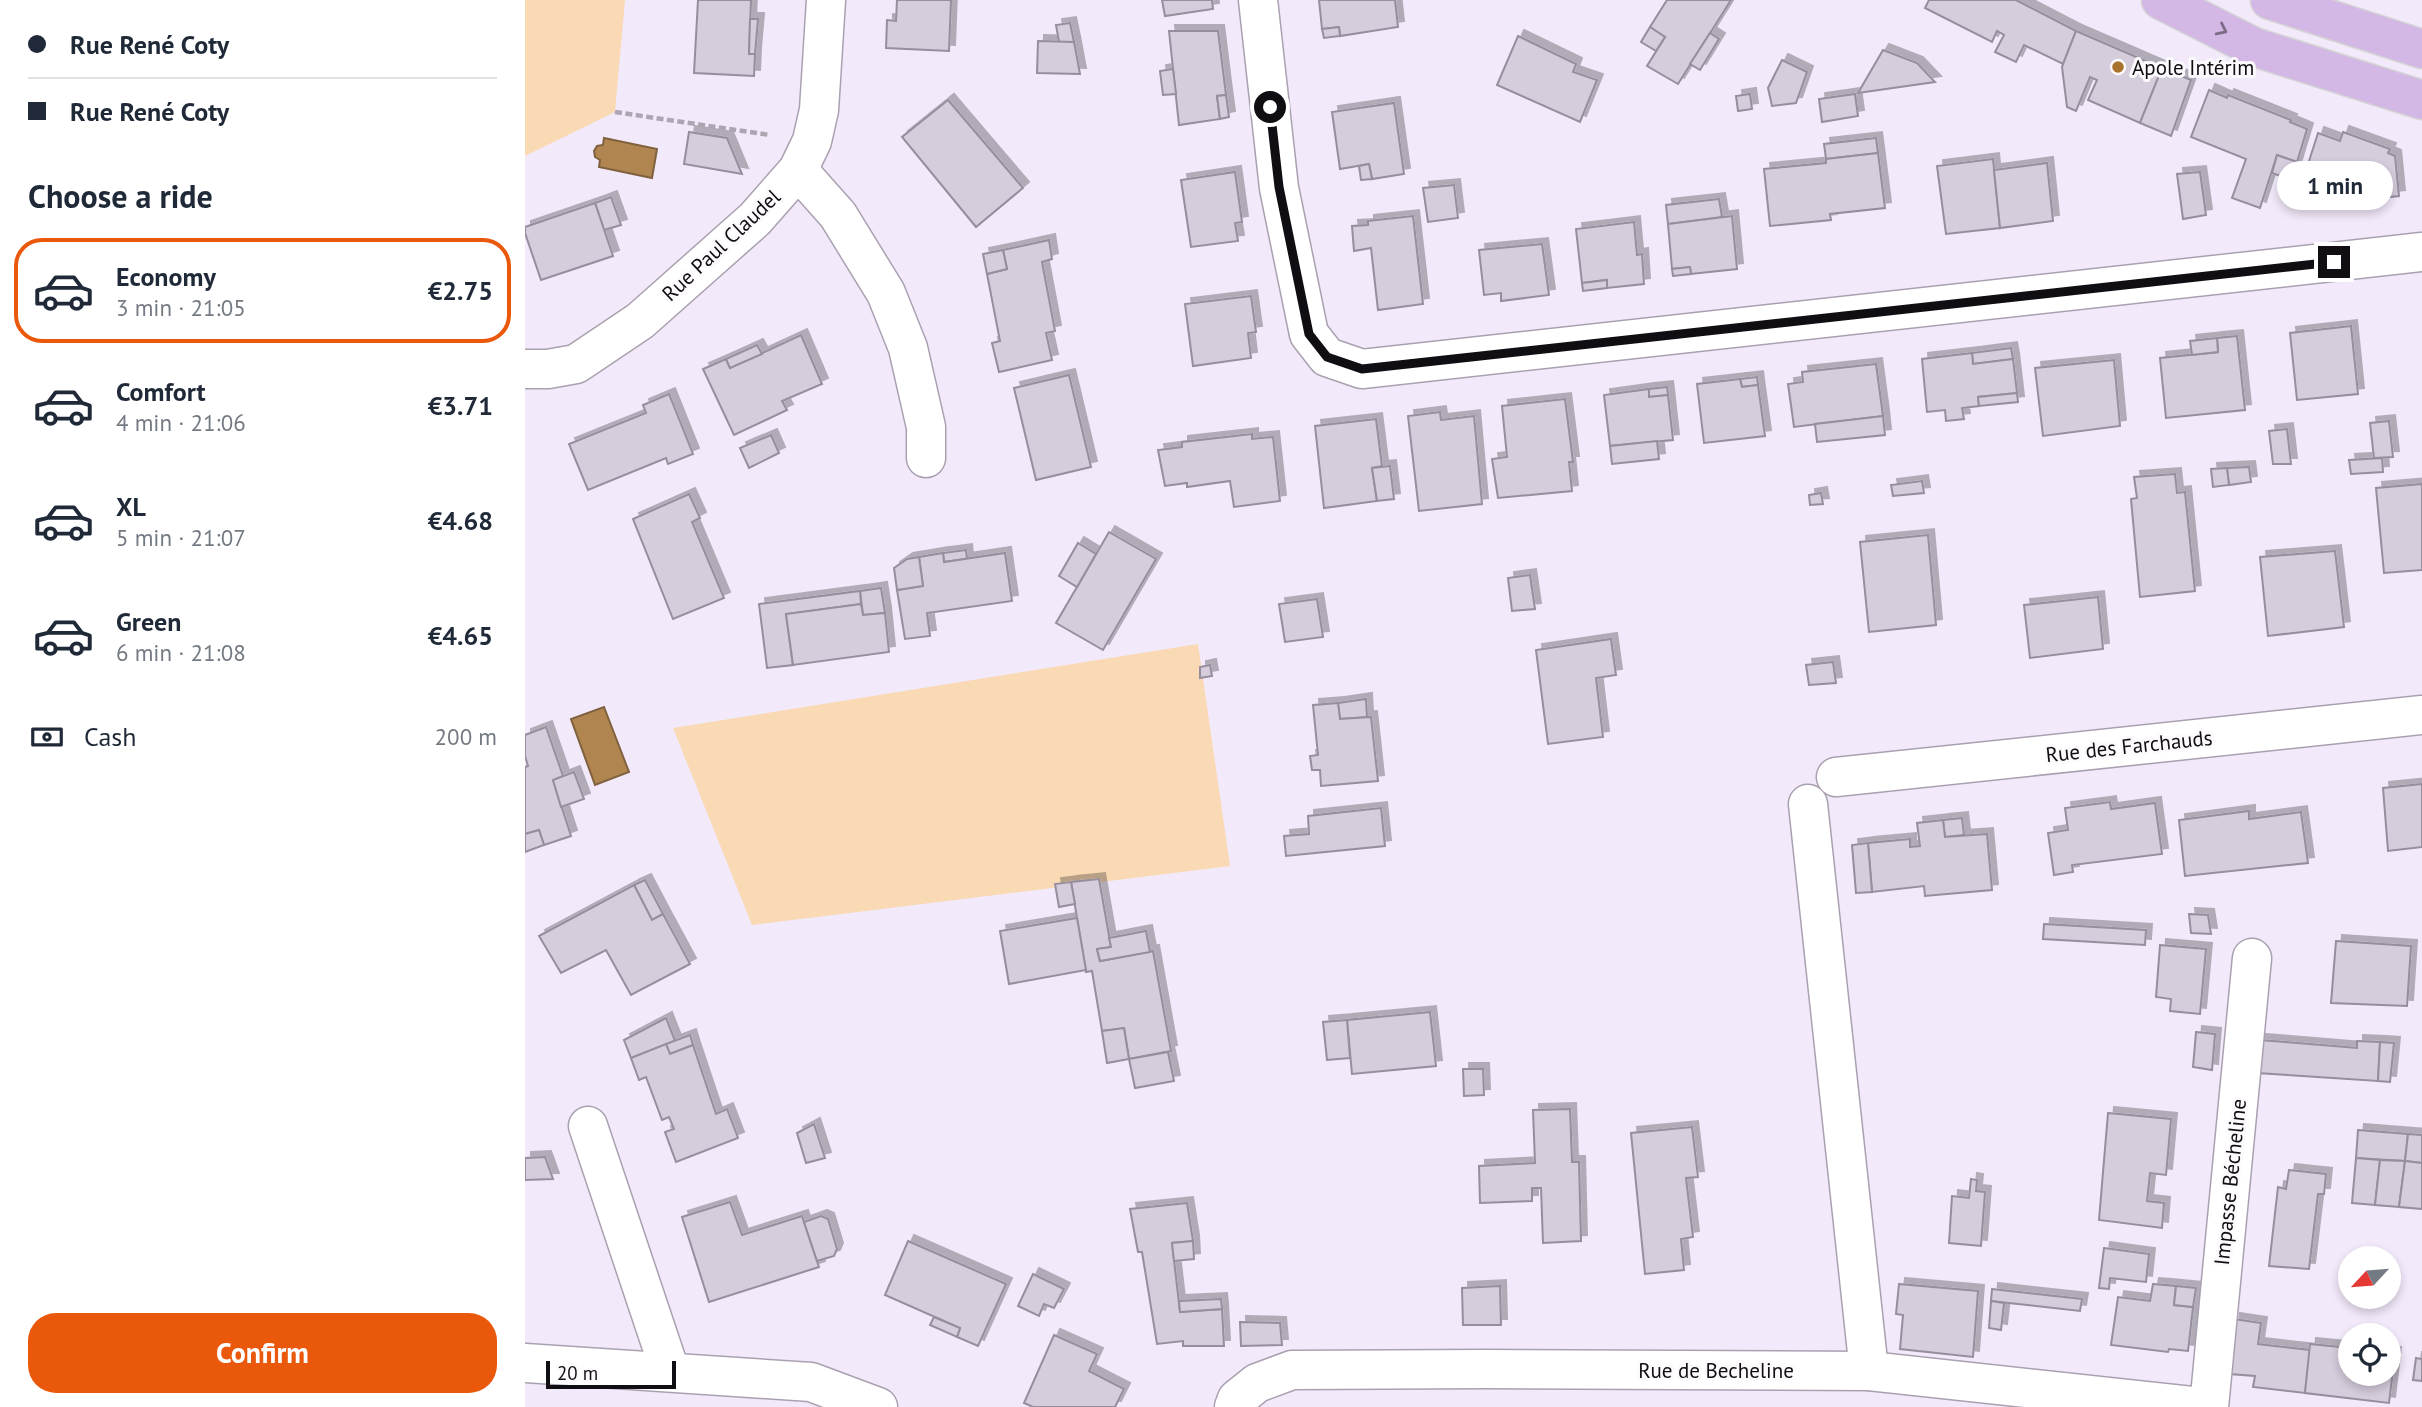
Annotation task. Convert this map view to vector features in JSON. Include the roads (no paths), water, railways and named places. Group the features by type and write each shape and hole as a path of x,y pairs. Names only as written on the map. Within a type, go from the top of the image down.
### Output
{"main road":[{"path":"2161,0 2254,47 2422,100"},
{"path":"2270,0 2331,11 2422,49"}],"street":[{"name":"Rue Paul Claudel","path":"525,369 548,369 576,364 640,321 755,219 805,156 819,110 826,0"},
{"path":"1258,0 1279,187 1309,334 1327,357 1362,369 2422,252"},
{"path":"805,156 886,293 908,348 926,427 926,458"},
{"name":"Rue des Farchauds","path":"1836,777 2422,715"},
{"path":"1808,804 1869,1371"},
{"name":"Impasse Bécheline","path":"2209,1407 2252,958"},
{"path":"588,1126 670,1371"},
{"path":"525,1363 811,1382 879,1407"},
{"name":"Rue de Becheline","path":"1236,1403 1257,1383 1291,1370 1869,1371 2201,1407"}],"place":[{"name":"Apole Intérim","path":"2118,67"}]}
